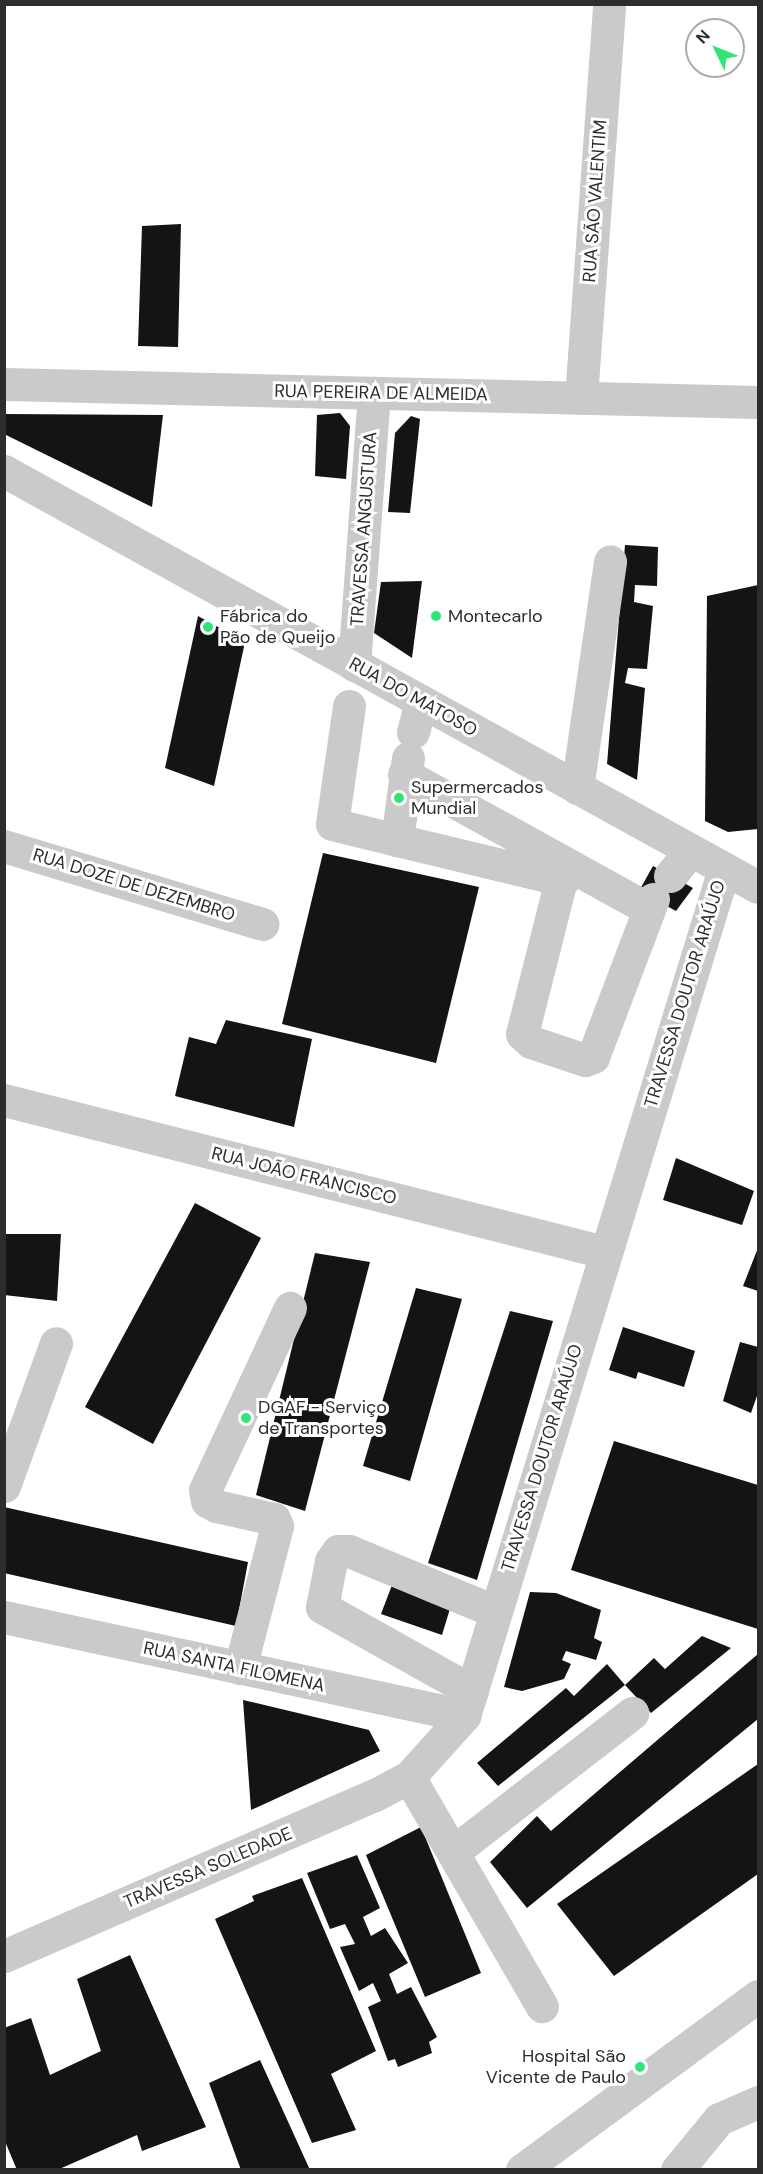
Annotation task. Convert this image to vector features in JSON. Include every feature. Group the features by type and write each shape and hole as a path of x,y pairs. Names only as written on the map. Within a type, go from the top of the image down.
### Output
{"street":[{"name":"RUA SÃO VALENTIM","path":"581,398 609,4"},
{"name":"RUA PEREIRA DE ALMEIDA","path":"4,384 759,402"},
{"name":"TRAVESSA ANGUSTURA","path":"354,665 374,393"},
{"name":"RUA DO MATOSO","path":"4,471 354,665 411,742 577,788 759,887"},
{"path":"577,788 610,561"},
{"path":"349,706 332,824 397,840 564,872 657,894"},
{"path":"397,840 411,742"},
{"path":"411,742 564,872"},
{"name":"RUA DOZE DE DEZEMBRO","path":"4,846 263,924"},
{"path":"564,872 522,1029 531,1042 585,1060 593,1056 657,894 690,850"},
{"name":"TRAVESSA DOUTOR ARAÚJO","path":"409,1777 468,1703 604,1252 724,869"},
{"name":"RUA JOÃO FRANCISCO","path":"4,1100 604,1252"},
{"path":"240,1668 277,1526 274,1519 216,1506 207,1501 205,1490 290,1308"},
{"path":"6,1479 56,1343"},
{"path":"468,1703 322,1607 331,1561 338,1551 350,1551 496,1612"},
{"name":"RUA SANTA FILOMENA","path":"4,1617 240,1668 468,1703"},
{"path":"453,1852 632,1713"},
{"path":"409,1777 542,2006"},
{"name":"TRAVESSA SOLEDADE","path":"4,1956 409,1777"},
{"path":"522,2169 759,1996"},
{"path":"678,2169 719,2119 759,2102"}],"building":[{"path":"181,224 178,347 138,346 142,226"},
{"path":"340,413 350,426 346,479 315,476 317,415"},
{"path":"4,414 163,415 152,507 4,434"},
{"path":"411,416 420,419 410,513 388,512 395,433"},
{"path":"625,545 658,547 657,586 635,585 634,602 653,606 647,669 628,668 625,683 645,688 637,780 607,764"},
{"path":"422,581 412,658 374,633 381,582"},
{"path":"758,585 758,829 728,832 705,821 707,596"},
{"path":"198,616 245,642 214,786 165,768"},
{"path":"323,853 479,887 436,1063 282,1024"},
{"path":"653,866 693,888 676,911 639,891"},
{"path":"226,1020 312,1039 294,1127 175,1096 189,1037 216,1044"},
{"path":"676,1158 754,1191 742,1225 663,1200"},
{"path":"195,1203 261,1238 153,1444 85,1407"},
{"path":"4,1234 61,1234 57,1301 4,1295"},
{"path":"758,1248 758,1291 743,1286"},
{"path":"315,1253 370,1262 305,1511 256,1495"},
{"path":"416,1288 462,1299 410,1481 363,1466"},
{"path":"510,1311 553,1321 477,1580 428,1563"},
{"path":"623,1327 695,1351 684,1387 638,1372 636,1379 609,1370"},
{"path":"740,1342 758,1347 758,1393 751,1413 723,1401"},
{"path":"614,1441 758,1485 758,1629 571,1570"},
{"path":"4,1507 248,1562 236,1626 4,1573"},
{"path":"392,1585 452,1602 442,1635 381,1614"},
{"path":"530,1592 556,1593 601,1610 594,1638 602,1642 596,1660 566,1651 562,1660 571,1664 564,1679 522,1691 504,1687"},
{"path":"702,1636 731,1648 651,1713 625,1685 654,1658 665,1669"},
{"path":"758,1654 758,1719 527,1908 490,1862 537,1816 551,1831"},
{"path":"607,1664 625,1685 498,1786 477,1763 566,1688 574,1696"},
{"path":"243,1700 369,1730 380,1751 251,1810"},
{"path":"758,1764 758,1874 614,1976 557,1904"},
{"path":"421,1827 481,1973 425,1997 366,1855"},
{"path":"357,1855 380,1908 363,1917 371,1936 385,1928 408,1963 389,1974 397,1994 411,1987 437,2037 429,2042 432,2053 398,2067 395,2059 388,2061 368,2007 381,2001 373,1983 359,1991 340,1947 355,1944 345,1924 330,1929 307,1873"},
{"path":"302,1878 376,2051 331,2074 356,2130 312,2143 215,1919 254,1901 252,1896"},
{"path":"130,1955 206,2127 142,2151 137,2135 57,2170 17,2170 4,2139 4,2028 31,2018 50,2075 101,2051 77,1979"},
{"path":"260,2060 310,2170 241,2170 209,2083"}],"place":[{"name":"Montecarlo","path":"436,616"},
{"name":"Fábrica do Pão de Queijo","path":"208,627"},
{"name":"Supermercados Mundial","path":"399,798"},
{"name":"DGAF - Serviço de Transportes","path":"246,1418"},
{"name":"Hospital São Vicente de Paulo","path":"640,2067"}]}
